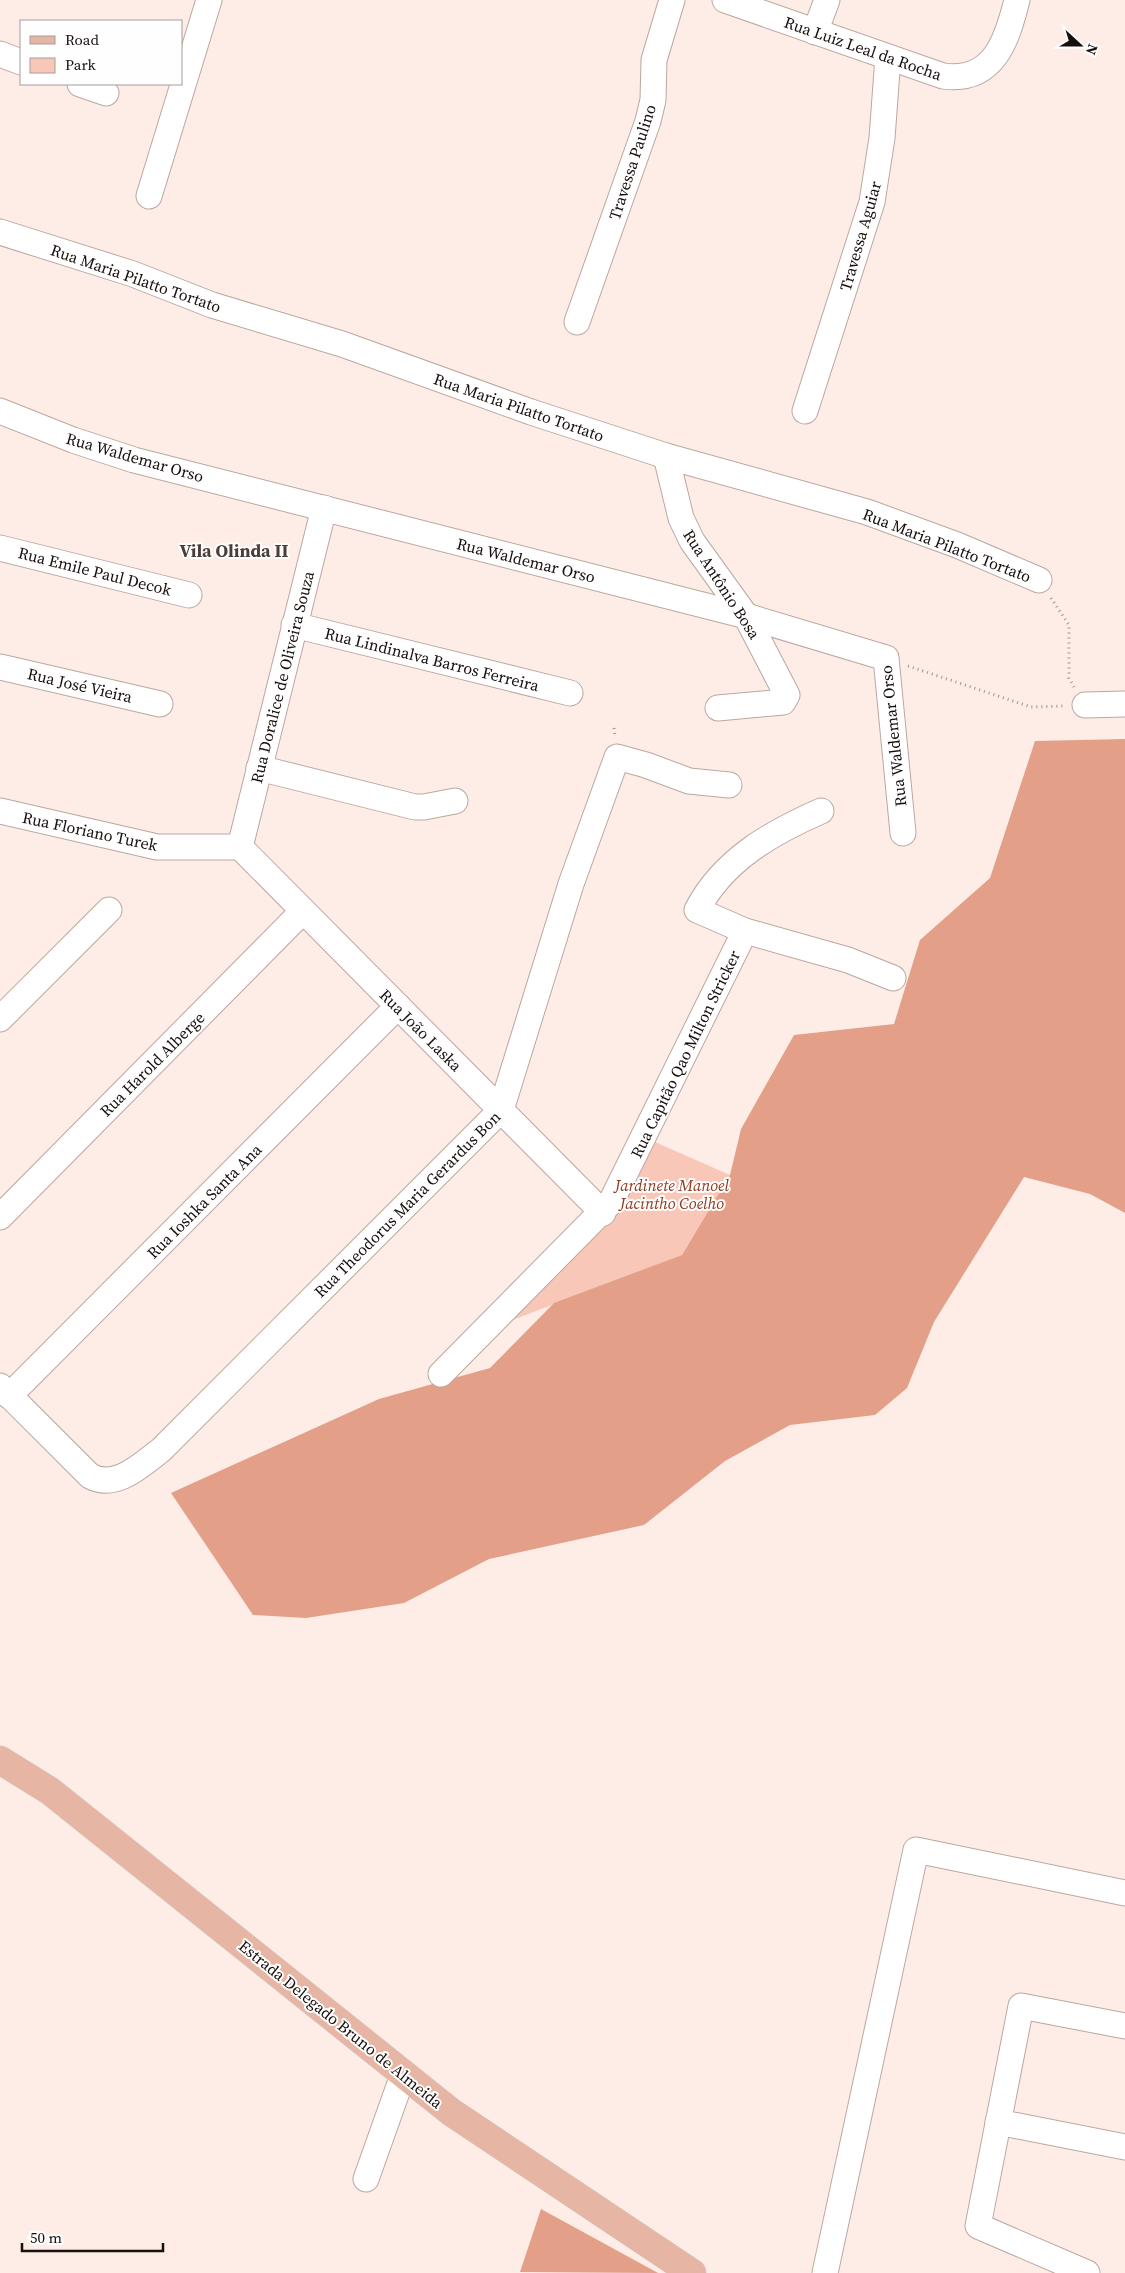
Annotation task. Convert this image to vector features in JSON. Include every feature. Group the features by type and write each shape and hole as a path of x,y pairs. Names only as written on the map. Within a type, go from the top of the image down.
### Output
{"main road":[{"name":"Estrada Delegado Bruno de Almeida","path":"0,1760 50,1790 403,2075 494,2142 692,2273"}],"street":[{"path":"149,196 209,0"},
{"name":"Travessa Paulino","path":"577,322 648,121 653,100 654,60 672,0"},
{"name":"Rua Luiz Leal da Rocha","path":"725,0 943,76 957,78 972,75 986,66 997,55 1006,38 1017,0"},
{"path":"815,32 827,0"},
{"path":"0,54 20,62"},
{"name":"Travessa Aguiar","path":"805,411 872,202 882,138 888,57"},
{"path":"83,85 106,94"},
{"name":"Rua Maria Pilatto Tortato","path":"0,232 133,274 220,308 342,344 491,398 666,456 867,512 957,545 1039,580"},
{"name":"Rua Waldemar Orso","path":"0,411 107,452 746,616 886,658 903,833"},
{"name":"Rua Antônio Bosa","path":"666,456 681,518 688,534 746,616 787,695 783,702 718,708"},
{"name":"Rua Doralice de Oliveira Souza","path":"240,847 324,508"},
{"name":"Rua Emile Paul Decok","path":"0,548 189,595"},
{"name":"Rua Lindinalva Barros Ferreira","path":"294,625 570,693"},
{"name":"Rua José Vieira","path":"0,667 160,704"},
{"path":"1085,705 1125,704"},
{"name":"Rua Theodorus Maria Gerardus Bon","path":"5,1391 90,1476 98,1481 108,1482 133,1471 178,1434 501,1110 571,884 617,757 646,765 689,781 728,785"},
{"path":"259,768 415,807 456,801"},
{"name":"Rua Floriano Turek","path":"0,811 156,847 240,847"},
{"path":"821,811 794,823 747,853 726,870 708,890 697,910 745,931 848,960 893,978"},
{"name":"Rua João Laska","path":"240,847 603,1213"},
{"path":"0,1019 109,910"},
{"name":"Rua Harold Alberge","path":"0,1217 303,911"},
{"name":"Rua Capitão Qao Milton Stricker","path":"441,1374 603,1213 616,1194 745,931"},
{"name":"Rua Ioshka Santa Ana","path":"5,1391 398,1006"},
{"path":"825,2273 916,1850 1125,1893"},
{"path":"1087,2273 978,2226 1021,2006 1125,2026"},
{"path":"366,2179 403,2075"},
{"path":"998,2122 1125,2147"}],"path":[{"path":"1039,580 1069,625 1069,678"},
{"path":"886,658 1031,707 1085,705"}],"green space":[{"name":"Jardinete Manoel Jacintho Coelho","path":"655,1142 730,1175 682,1255 510,1321 616,1216"}],"shaded area":[{"path":"1125,739 1125,1213 1090,1194 1024,1177 934,1322 907,1388 875,1415 790,1425 725,1461 644,1525 489,1559 404,1603 306,1618 253,1615 171,1493 379,1399 490,1368 554,1303 682,1255 730,1175 741,1129 794,1035 894,1024 920,940 990,878 1035,741"},
{"path":"541,2209 658,2273 520,2272"}],"district":[{"name":"Vila Olinda II","path":"234,551"}]}
